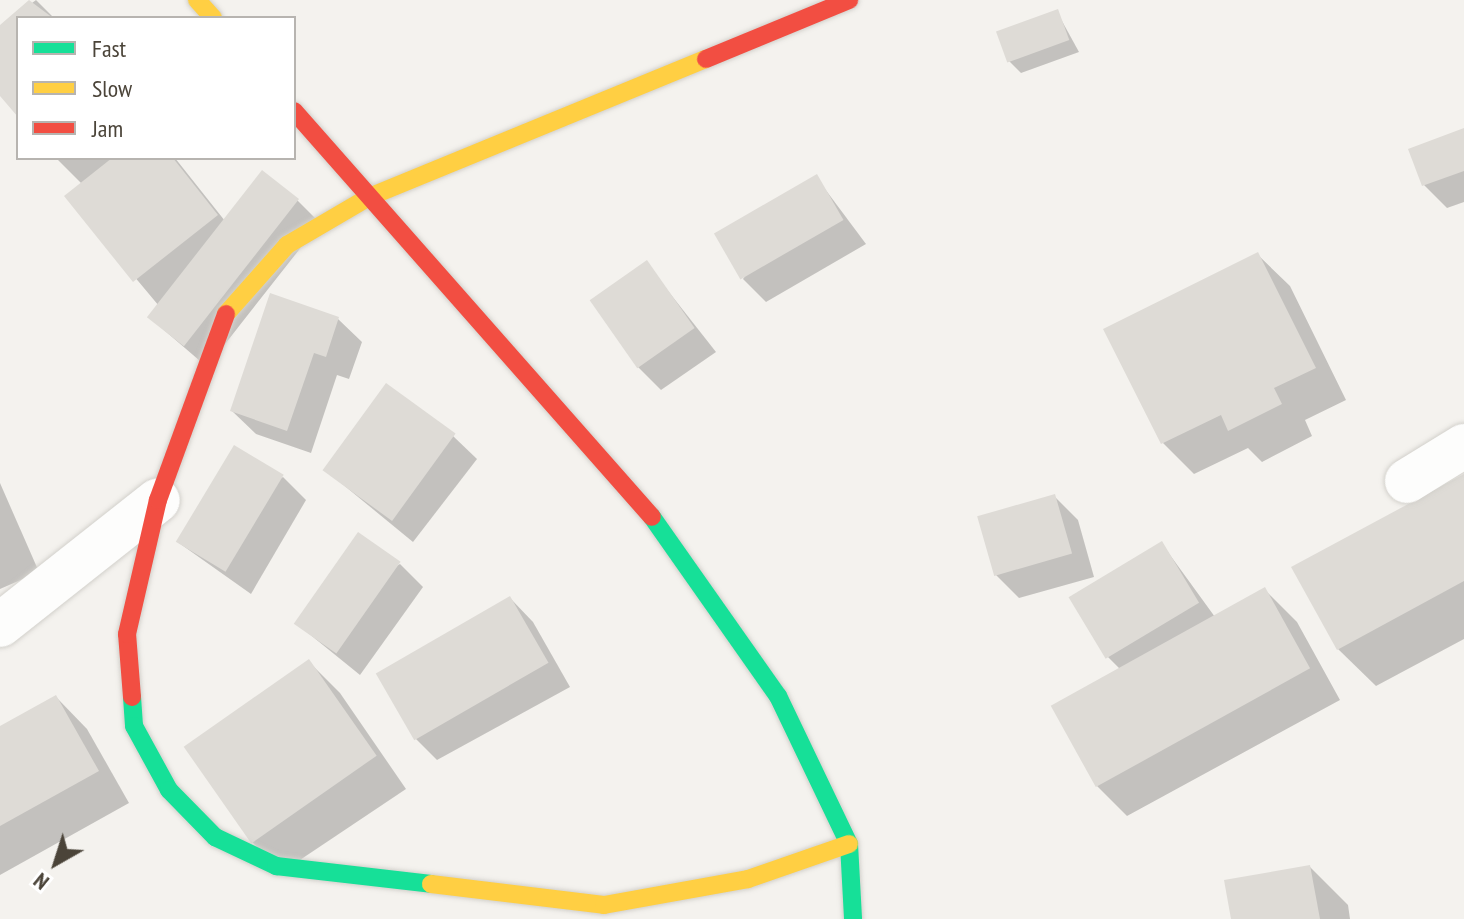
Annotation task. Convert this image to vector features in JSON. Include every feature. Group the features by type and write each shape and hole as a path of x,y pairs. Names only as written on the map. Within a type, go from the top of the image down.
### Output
{"street":[{"path":"197,0 211,16"},
{"path":"849,0 369,197 287,245 228,308 158,500 127,634 134,726 169,790 215,837 276,866 604,905 748,879 849,844"},
{"path":"296,113 651,516 778,696 849,844 853,919"},
{"path":"1407,481 1464,446"},
{"path":"0,625 158,500"}],"building":[{"path":"29,0 50,16 16,16 16,115 0,96 0,25"},
{"path":"1058,9 1069,40 1007,63 996,32"},
{"path":"1464,128 1464,171 1422,186 1408,149"},
{"path":"109,160 175,160 218,215 133,282 64,196"},
{"path":"262,170 299,199 184,346 147,317"},
{"path":"817,174 844,220 740,279 714,234"},
{"path":"1258,252 1316,368 1274,388 1282,404 1228,431 1221,415 1161,444 1103,329"},
{"path":"647,260 695,328 637,368 590,300"},
{"path":"270,293 339,317 326,357 314,353 287,431 230,411"},
{"path":"386,383 456,434 392,521 323,470"},
{"path":"234,445 284,475 226,572 176,542"},
{"path":"1464,474 1464,581 1337,650 1291,567"},
{"path":"1055,494 1072,554 994,576 977,516"},
{"path":"358,532 401,562 336,654 294,624"},
{"path":"1162,541 1199,603 1106,659 1069,597"},
{"path":"1265,587 1310,668 1096,787 1051,706"},
{"path":"510,596 548,663 414,740 376,674"},
{"path":"309,659 377,756 251,843 184,747"},
{"path":"56,695 99,771 0,826 0,726"},
{"path":"1310,865 1320,919 1231,919 1224,880"}],"traffic: fast":[{"path":"652,517 778,696 849,844 853,919"},
{"path":"132,697 134,726 169,790 215,837 276,866 431,884"}],"traffic: slow":[{"path":"197,0 211,16"},
{"path":"226,314 287,245 369,197 706,59"},
{"path":"431,884 604,905 748,879 849,844"}],"traffic: jam":[{"path":"706,59 849,0"},
{"path":"296,113 652,517"},
{"path":"132,697 127,634 158,500 226,314"}]}
